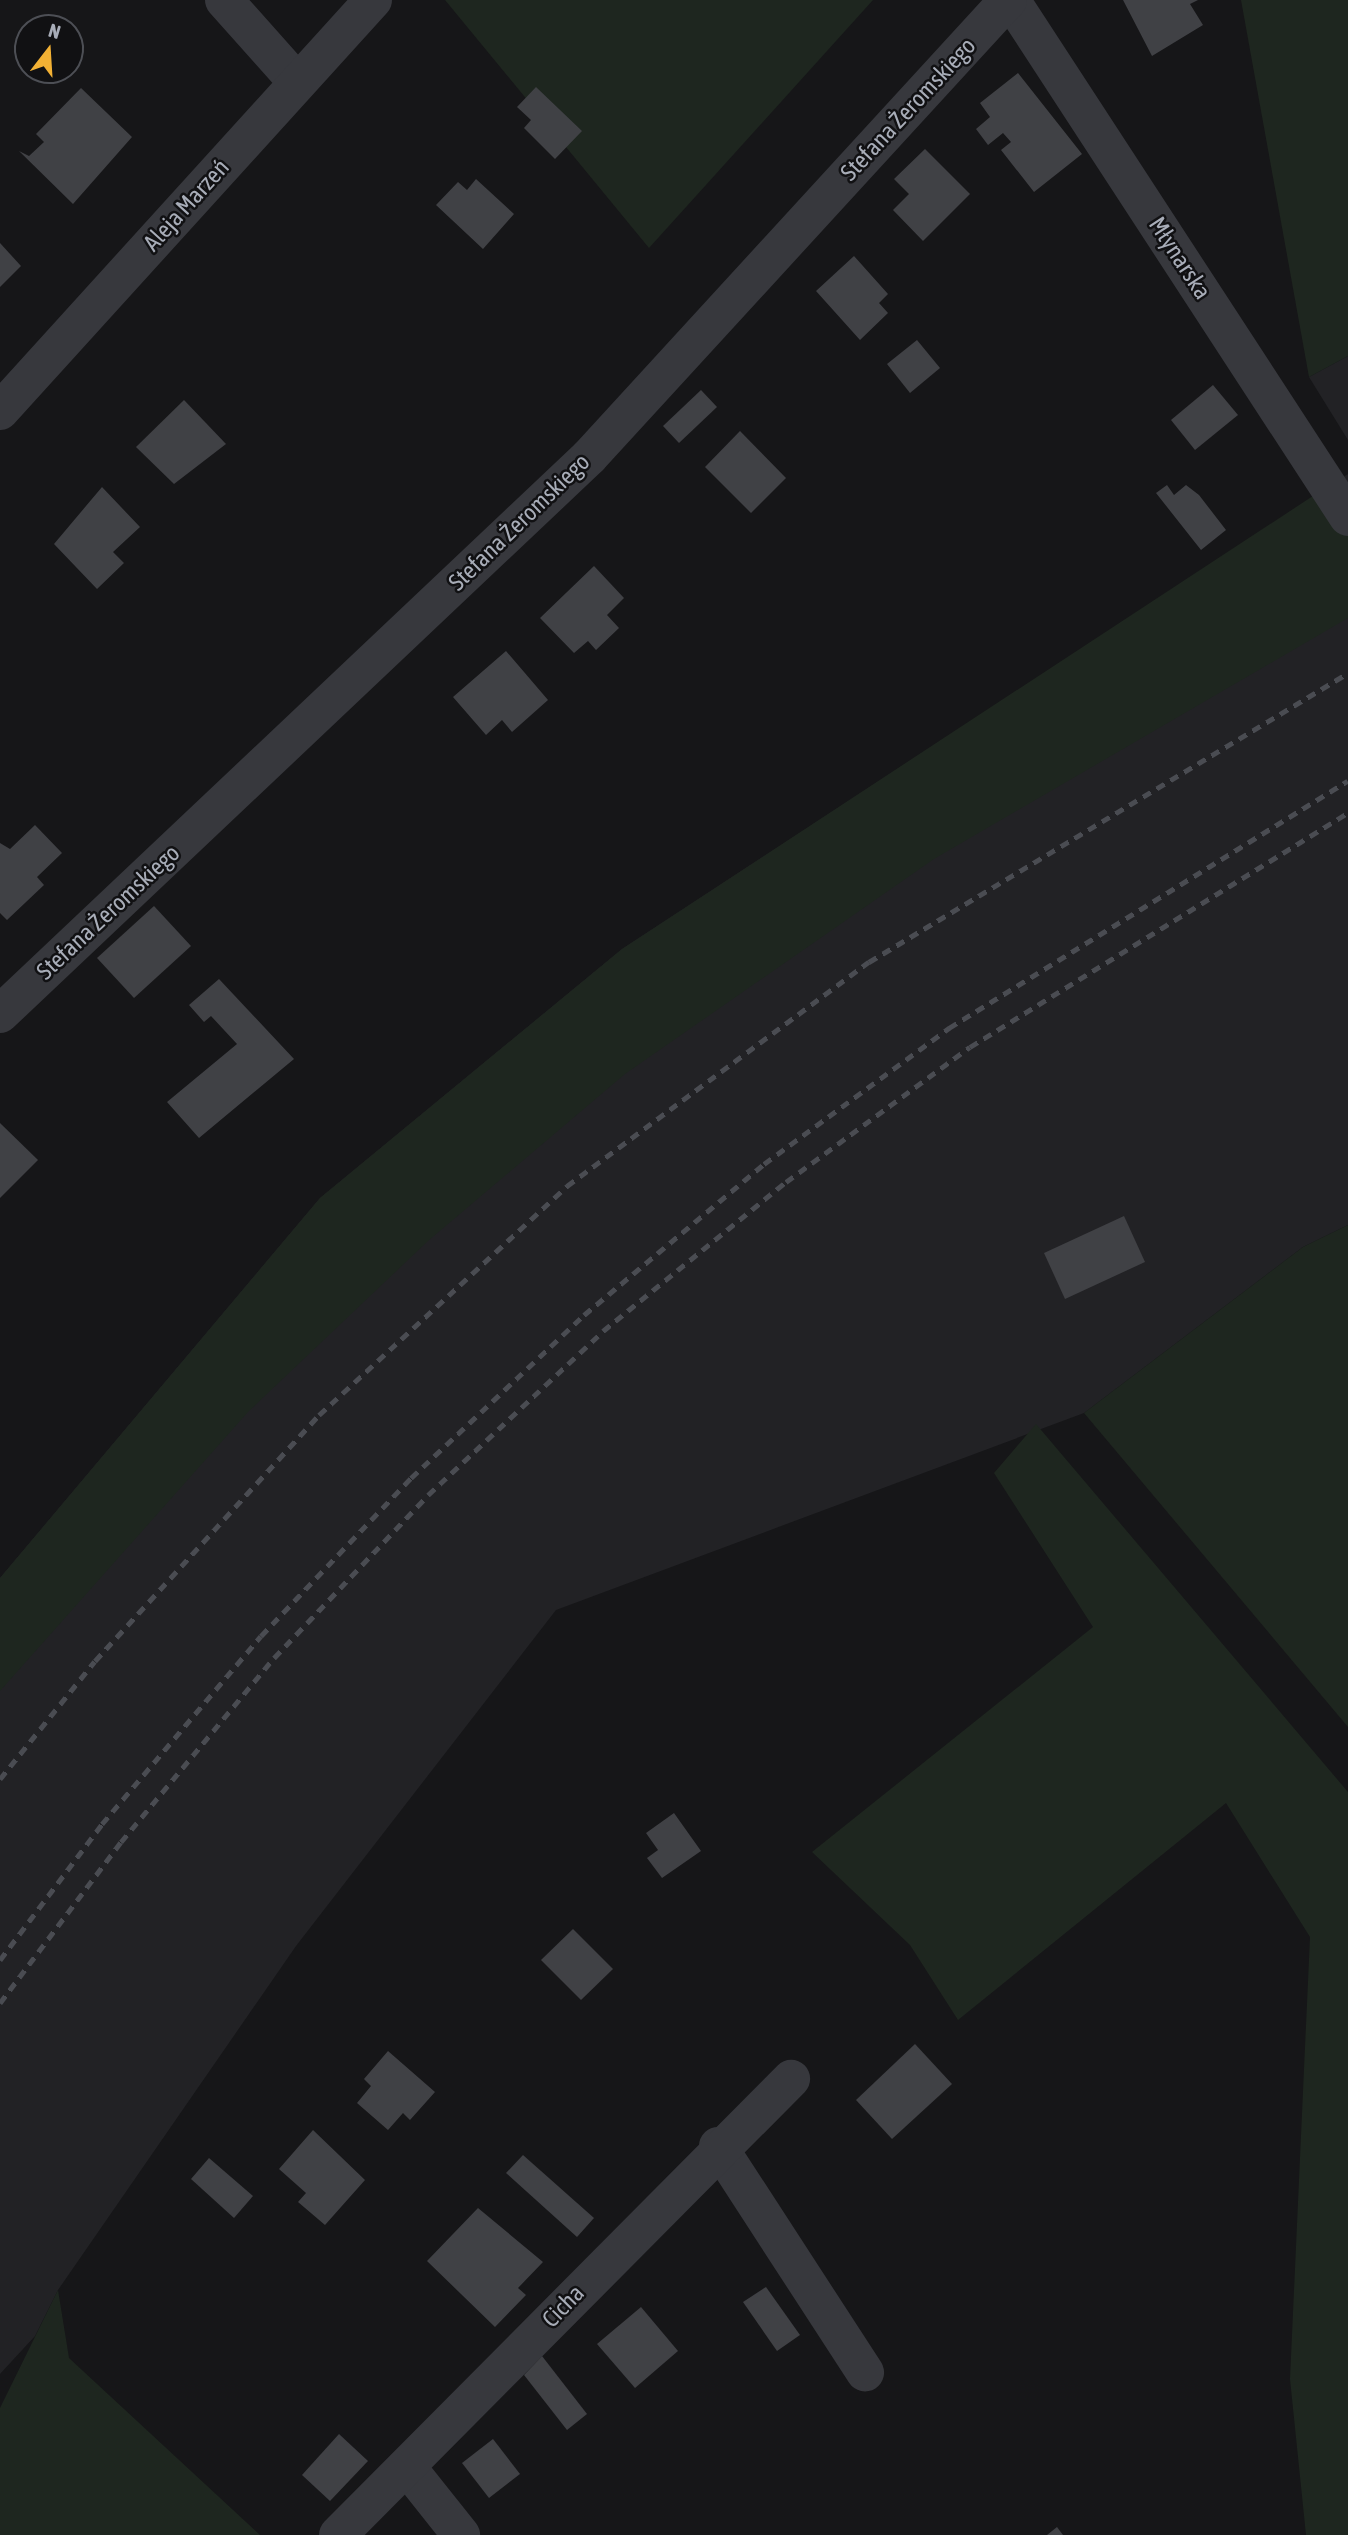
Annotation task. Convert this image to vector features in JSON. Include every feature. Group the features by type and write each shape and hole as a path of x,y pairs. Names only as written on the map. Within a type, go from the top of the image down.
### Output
{"street":[{"path":"224,0 297,82"},
{"name":"Aleja Marzeń","path":"0,411 373,0"},
{"name":"Młynarska","path":"1009,0 1348,517"},
{"name":"Stefana Żeromskiego","path":"0,1014 589,457 1009,0"},
{"name":"Cicha","path":"338,2535 718,2146 791,2079"},
{"path":"718,2146 866,2372"},
{"path":"407,2467 461,2535"}],"shaded area":[{"path":"445,0 873,0 649,248"},
{"path":"1241,0 1348,0 1348,356 1309,377"},
{"path":"1348,356 1348,440 1309,377"},
{"path":"1348,474 1348,1225 1303,1247 1084,1413 556,1610 296,1946 58,2290 35,2336 0,2374 0,1578 320,1198 622,949"},
{"path":"1319,492 1348,534 1348,618 934,859 625,1074 428,1241 248,1412 0,1691 0,1578 320,1198 622,949"},
{"path":"1348,1225 1348,1727 1084,1413 1303,1247"},
{"path":"1036,1424 1348,1792 1348,2535 1306,2535 1290,2379 1310,1937 1226,1803 958,2020 910,1945 812,1852 1093,1627 994,1473"},
{"path":"58,2290 69,2358 260,2535 0,2535 0,2408"}],"building":[{"path":"1123,0 1198,0 1190,4 1203,25 1152,56"},
{"path":"1018,73 1082,154 1034,192 1001,150 1011,142 1003,133 988,145 976,129 990,117 980,103"},
{"path":"536,87 582,131 555,159 524,128 531,120 517,107"},
{"path":"81,88 132,137 73,204 19,151 29,156 44,142 36,134"},
{"path":"925,149 970,194 923,241 893,210 909,194 894,179"},
{"path":"476,179 514,214 483,249 436,205 458,182 467,190"},
{"path":"0,243 21,266 0,287"},
{"path":"854,256 888,294 879,303 888,313 860,340 816,291"},
{"path":"917,340 940,368 910,393 887,364"},
{"path":"1213,385 1238,415 1195,450 1171,420"},
{"path":"701,390 717,407 679,443 663,426"},
{"path":"184,400 226,444 174,484 136,447"},
{"path":"740,431 786,478 751,513 705,467"},
{"path":"1167,485 1174,495 1186,485 1199,495 1226,530 1201,550 1156,493"},
{"path":"102,487 140,527 113,552 124,563 97,589 54,544"},
{"path":"594,566 624,598 607,615 619,628 596,650 588,641 574,653 540,618"},
{"path":"506,651 548,700 512,732 502,720 486,735 453,697"},
{"path":"35,825 62,853 37,877 44,885 7,920 0,913 0,843 10,849"},
{"path":"154,906 191,946 134,998 97,958"},
{"path":"219,979 294,1059 199,1138 167,1102 237,1044 211,1016 204,1022 189,1005"},
{"path":"0,1123 38,1160 0,1198"},
{"path":"1124,1216 1145,1262 1065,1299 1044,1253"},
{"path":"674,1813 701,1851 662,1878 647,1858 658,1850 646,1833"},
{"path":"573,1929 613,1969 581,2000 541,1960"},
{"path":"915,2044 952,2084 892,2139 856,2100"},
{"path":"388,2051 435,2092 410,2120 403,2113 388,2130 357,2103 371,2086 364,2079"},
{"path":"313,2130 365,2180 325,2225 298,2202 306,2193 279,2169"},
{"path":"523,2155 594,2218 577,2237 506,2173"},
{"path":"209,2158 253,2196 234,2218 191,2179"},
{"path":"478,2208 543,2262 518,2288 526,2295 495,2327 427,2261"},
{"path":"766,2287 800,2335 777,2351 743,2302"},
{"path":"641,2307 678,2351 635,2388 597,2344"},
{"path":"542,2356 587,2414 567,2430 524,2375"},
{"path":"339,2434 368,2461 330,2501 302,2475"},
{"path":"493,2439 520,2474 489,2498 462,2463"},
{"path":"1057,2527 1063,2535 1047,2535"}],"railway":[{"path":"0,1779 95,1661 319,1415 567,1186 869,962 1348,673"},
{"path":"0,1960 102,1824 261,1636 411,1478 584,1315 764,1164 949,1028 1348,781"},
{"path":"0,2003 121,1842 274,1658 428,1495 603,1331 786,1182 970,1047 1348,813"}]}
